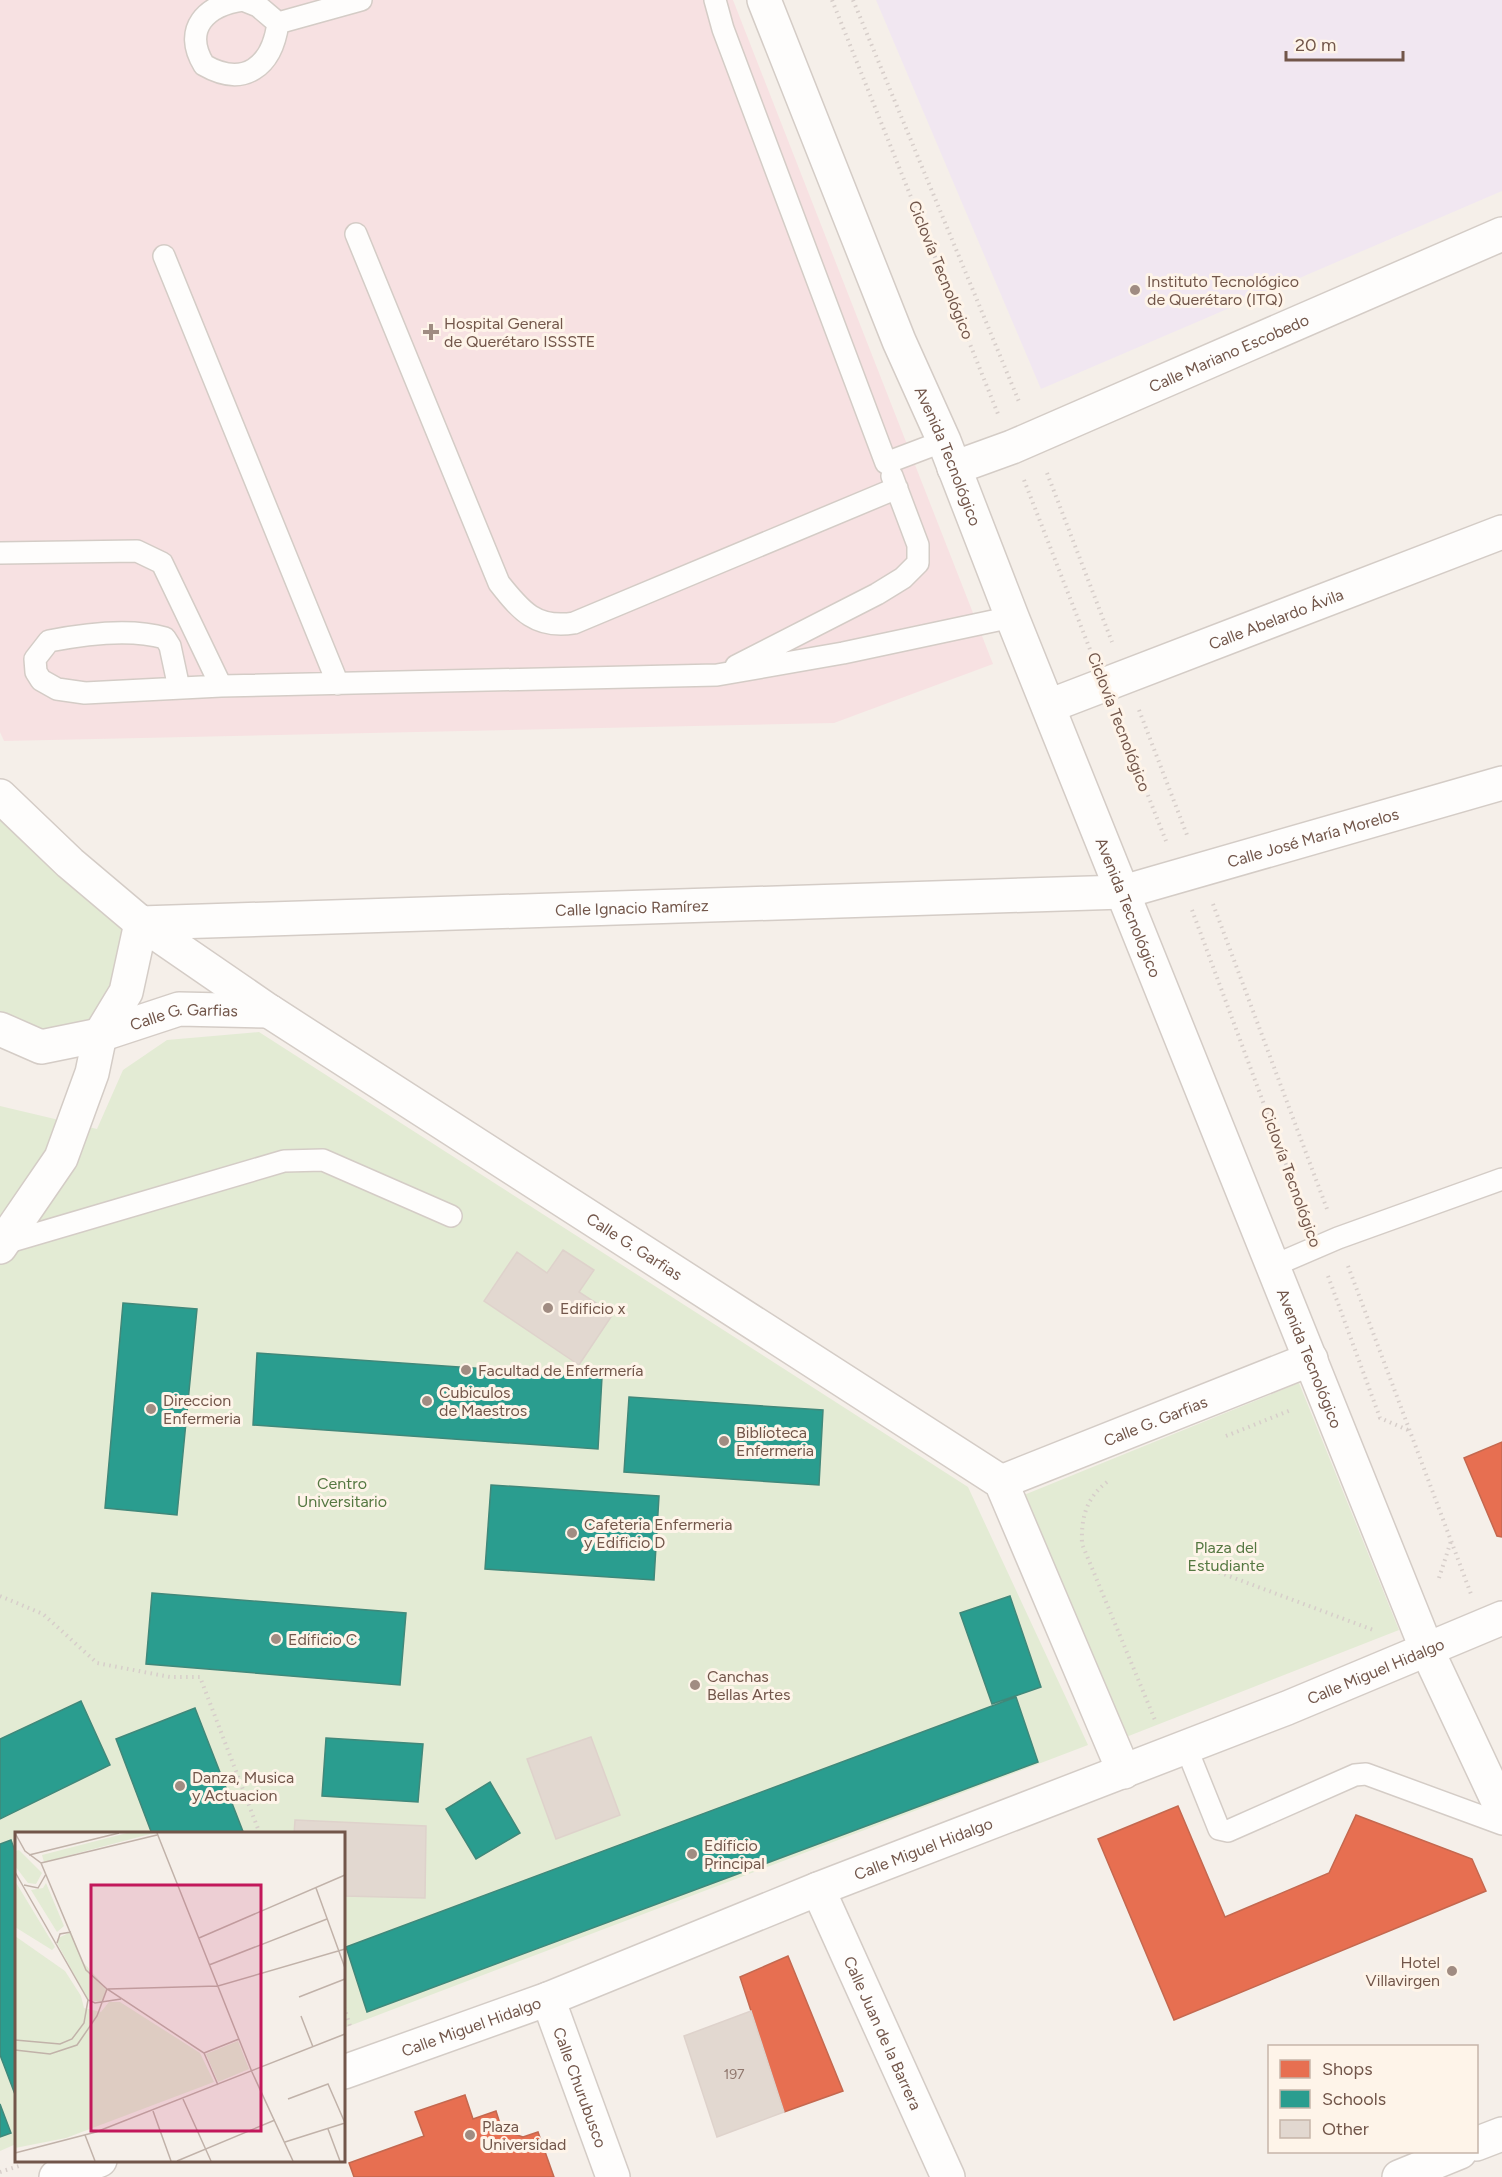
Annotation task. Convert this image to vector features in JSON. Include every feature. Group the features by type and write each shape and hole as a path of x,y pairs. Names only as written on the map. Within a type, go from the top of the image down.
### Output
{"street":[{"name":"Avenida Tecnológico","path":"764,0 899,342 949,455 1427,1650 1502,1810"},
{"name":"Calle Mariano Escobedo","path":"949,455 1012,447 1502,234"},
{"name":"Calle Abelardo Ávila","path":"1049,706 1502,532"},
{"name":"Calle José María Morelos","path":"1123,892 1502,783"},
{"name":"Calle G. Garfias","path":"0,796 70,863 141,923 268,1011 1001,1482 1311,1359"},
{"name":"Calle Ignacio Ramírez","path":"141,923 1123,892"},
{"path":"1,1244 61,1158 92,1072 100,1035 126,992 141,923"},
{"name":"Calle G. Garfias","path":"0,1029 41,1047 100,1035 179,1009 268,1011"},
{"path":"1001,1482 1124,1772"},
{"name":"Calle Miguel Hidalgo","path":"345,2072 548,1999 818,1889 1124,1772 1492,1622"},
{"name":"Calle Juan de la Barrera","path":"818,1889 948,2177"},
{"name":"Calle Churubusco","path":"548,1999 613,2177"},
{"path":"1478,2143 1502,2134"},
{"path":"1399,2177 1455,2153"},
{"path":"56,2177 95,2162"}],"lane":[{"path":"278,23 361,0"},
{"path":"715,0 723,29 918,545 918,563 903,578 877,594 717,675"},
{"path":"356,234 499,583 517,606 540,622 556,626 574,622 897,488"},
{"path":"164,256 338,684"},
{"path":"886,463 949,455"},
{"path":"0,553 137,551 162,563 221,686"},
{"path":"179,688 170,646 165,638 152,634 103,635 49,641 35,659 36,672 41,680 57,689 85,693 221,686 717,675 1012,617"},
{"path":"1,1244 284,1161 322,1160 451,1216"},
{"path":"1273,1266 1317,1247 1502,1179"},
{"path":"1178,1750 1219,1829 1228,1831 1354,1775 1366,1774 1377,1776 1502,1824"}],"path":[{"name":"Ciclovía Tecnológico","path":"832,0 1012,447 1180,877 1380,1418 1411,1431 1492,1622"},
{"path":"1223,1437 1325,1396"},
{"path":"1115,1478 1105,1483 1089,1501 1081,1522 1082,1544 1178,1750"},
{"path":"1202,1566 1427,1650"},
{"path":"0,1596 43,1614 97,1663 170,1677 200,1677 260,1832"},
{"path":"345,2010 350,2026"},
{"path":"0,2172 28,2162"}],"shaded area":[{"name":"Hospital General de Querétaro ISSSTE","path":"0,0 733,0 993,664 834,723 4,741 0,732"},
{"name":"Instituto Tecnológico de Querétaro (ITQ)","path":"876,0 1502,0 1502,191 1041,389"}],"green space":[{"path":"0,796 141,923 100,1035 0,1029"},
{"name":"Centro Universitario","path":"259,1032 968,1487 1088,1745 345,2028 345,1832 15,1832 15,2144 0,2151 0,1106 97,1129 123,1070 167,1040"},
{"name":"Plaza del Estudiante","path":"1299,1383 1399,1630 1121,1739 1019,1497"}],"building: Shops":[{"path":"1502,1442 1502,1537 1497,1536 1464,1458"},
{"path":"1178,1806 1225,1917 1329,1873 1356,1815 1472,1859 1486,1891 1174,2020 1098,1839"},
{"path":"788,1956 843,2091 784,2112 740,1977"},
{"name":"Plaza Universidad","path":"465,2095 473,2119 496,2111 502,2130 523,2137 538,2132 554,2177 354,2177 349,2163 424,2136 415,2112"}],"building: Schools":[{"name":"Direccion Enfermeria","path":"123,1303 197,1309 177,1515 105,1508"},
{"name":"Cubiculos de Maestros","path":"257,1353 602,1377 598,1449 253,1425"},
{"name":"Biblioteca Enfermeria","path":"629,1397 823,1410 819,1485 624,1472"},
{"name":"Cafeteria Enfermeria y Edificio D","path":"491,1485 659,1496 654,1580 485,1569"},
{"name":"Edificio C","path":"152,1593 406,1613 400,1685 146,1664"},
{"path":"1010,1596 1041,1687 992,1704 960,1613"},
{"name":"Edificio Principal","path":"1016,1697 1038,1762 367,2012 346,1947"},
{"path":"81,1701 110,1765 0,1819 0,1739"},
{"name":"Danza, Musica y Actuacion","path":"195,1708 243,1832 151,1832 116,1739"},
{"path":"326,1738 423,1744 418,1802 322,1796"},
{"path":"490,1782 520,1833 476,1859 446,1809"},
{"path":"11,1840 15,1851 15,2094 0,2055 0,1844"},
{"path":"0,2104 11,2133 0,2137"}],"building: Other":[{"name":"Edificio x","path":"563,1250 594,1270 579,1292 613,1314 579,1365 484,1301 517,1252 547,1273"},
{"path":"591,1737 620,1815 556,1839 527,1759"},
{"path":"295,1820 426,1826 425,1898 345,1896 345,1832 294,1832"},
{"path":"751,2011 784,2112 717,2137 684,2036"}],"place":[{"name":"Instituto Tecnológico de Querétaro (ITQ)","path":"1135,290"},
{"name":"Hospital General de Querétaro ISSSTE","path":"431,332"},
{"name":"Edificio x","path":"548,1308"},
{"name":"Facultad de Enfermería","path":"466,1370"},
{"name":"Cubiculos de Maestros","path":"427,1401"},
{"name":"Direccion Enfermeria","path":"151,1409"},
{"name":"Biblioteca Enfermeria","path":"724,1441"},
{"name":"Cafeteria Enfermeria y Edificio D","path":"572,1533"},
{"name":"Edificio C","path":"276,1639"},
{"name":"Canchas Bellas Artes","path":"695,1685"},
{"name":"Danza, Musica y Actuacion","path":"180,1786"},
{"name":"Edificio Principal","path":"692,1854"},
{"name":"Hotel Villavirgen","path":"1452,1971"},
{"name":"Plaza Universidad","path":"470,2135"}]}
